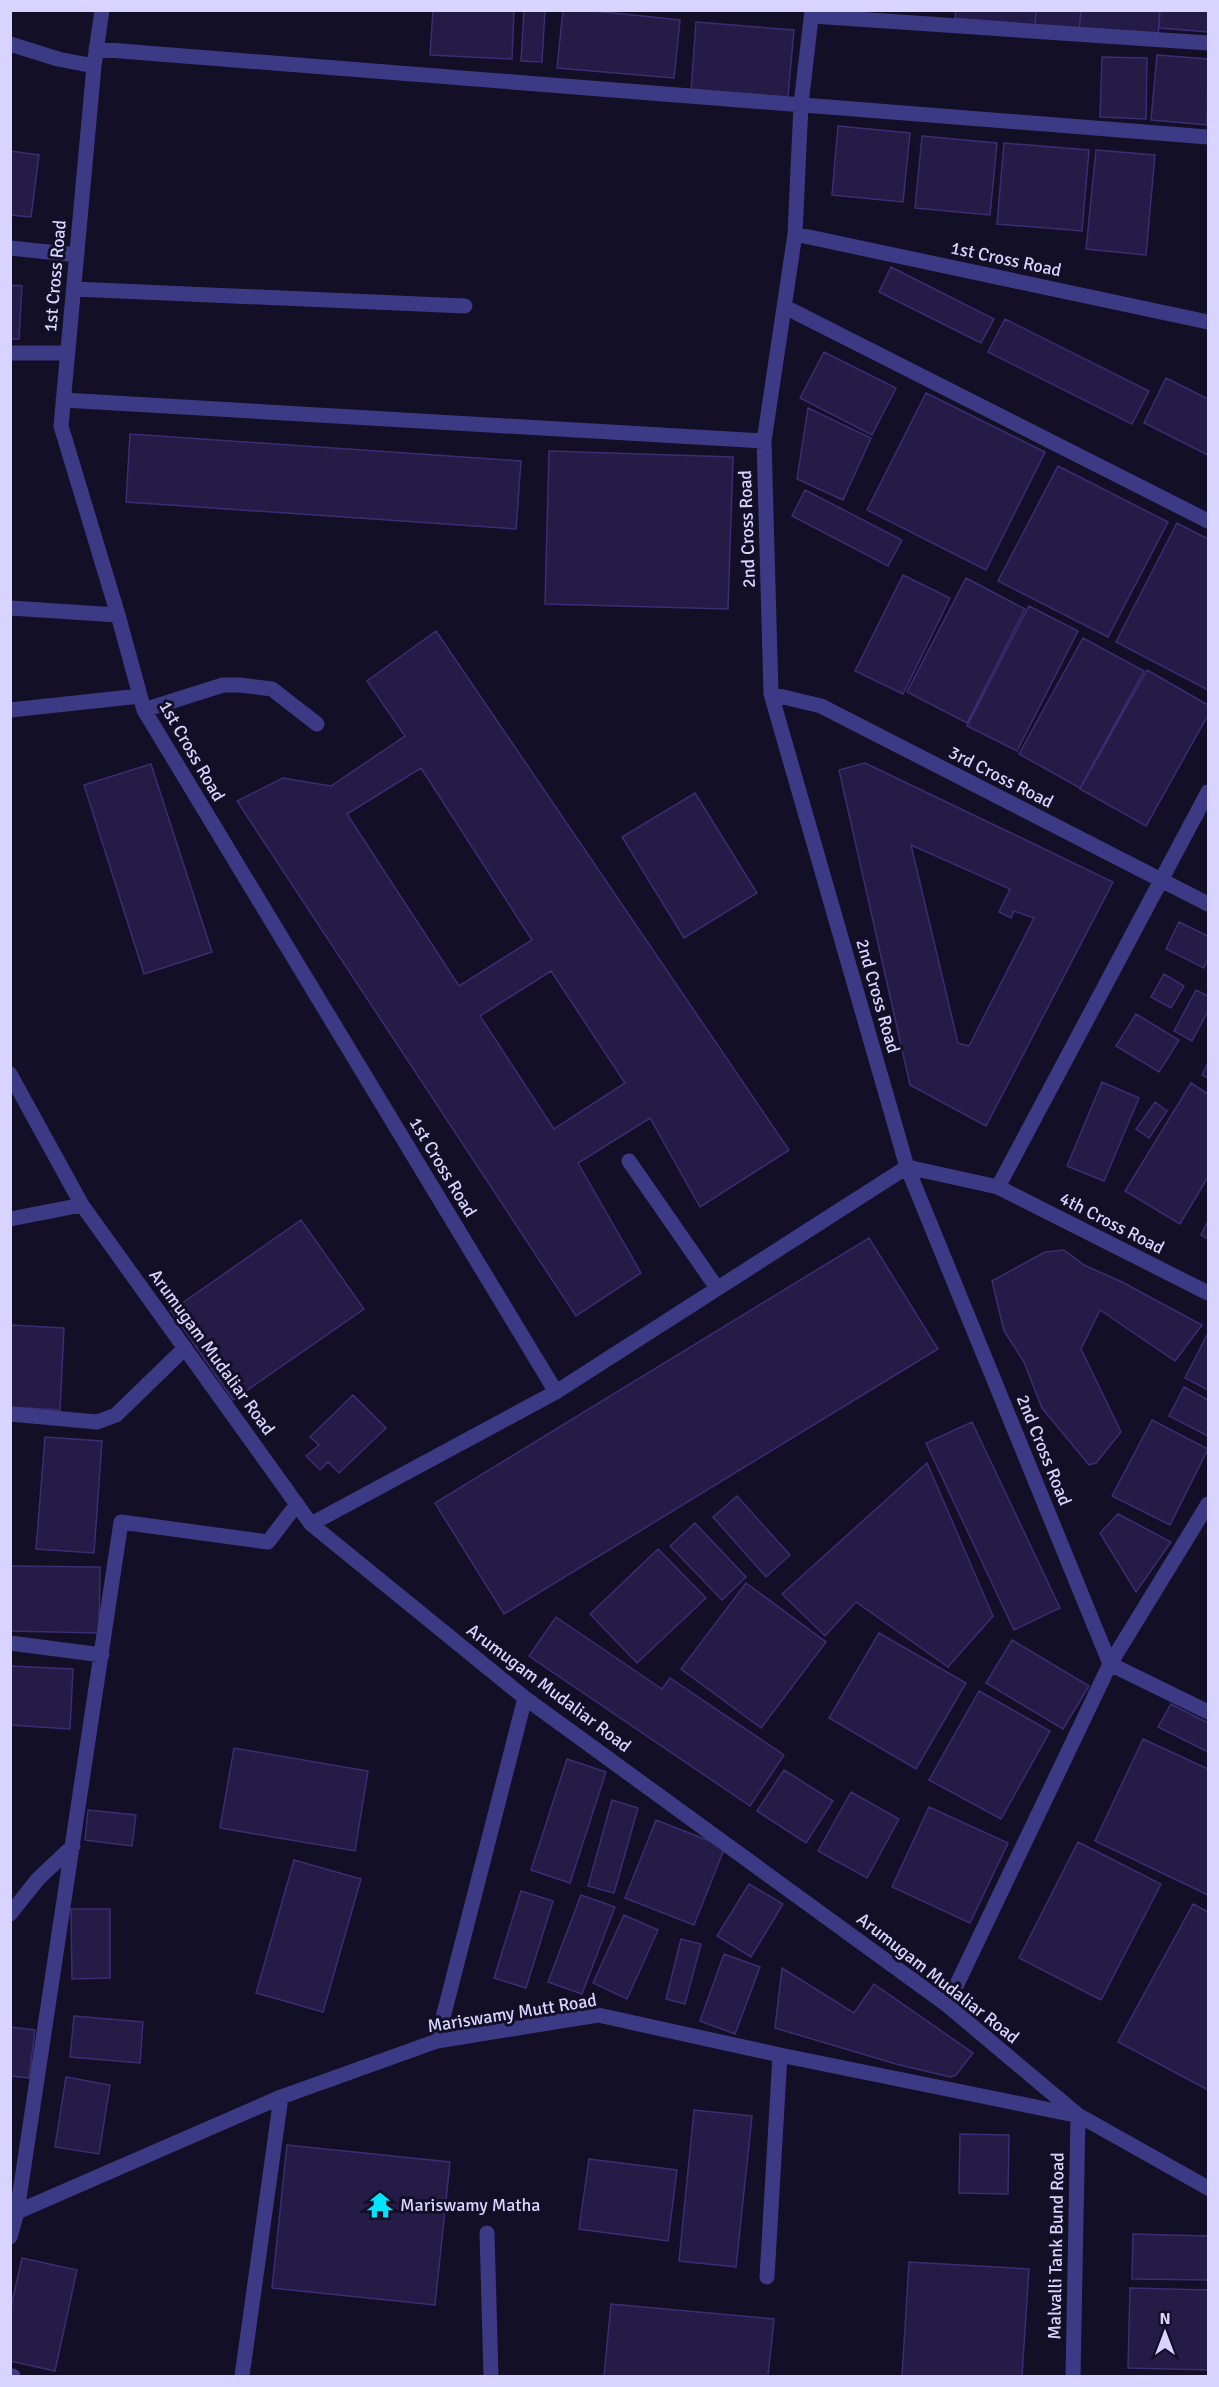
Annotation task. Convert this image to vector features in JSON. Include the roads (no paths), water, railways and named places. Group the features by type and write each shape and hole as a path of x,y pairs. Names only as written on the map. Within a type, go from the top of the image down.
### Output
{"street":[{"name":"1st Cross Road","path":"102,10 94,66 61,426 142,703 556,1392"},
{"path":"812,13 1209,43"},
{"name":"2nd Cross Road","path":"812,13 801,104 795,234 765,441 771,694 907,1167 1110,1664"},
{"path":"10,44 58,59 94,66"},
{"path":"96,49 1209,137"},
{"name":"1st Cross Road","path":"795,234 1209,322"},
{"path":"10,248 77,255"},
{"path":"74,289 465,306"},
{"path":"785,307 1209,521"},
{"path":"10,353 68,353"},
{"path":"63,400 765,441"},
{"path":"10,608 118,615"},
{"path":"10,710 142,703 223,685 240,685 272,689 317,724"},
{"name":"3rd Cross Road","path":"771,694 821,706 1209,904"},
{"path":"998,1187 1209,792"},
{"name":"Arumugam Mudaliar Road","path":"10,1074 82,1205 311,1524 525,1698 947,2005 1078,2115 1209,2187"},
{"path":"629,1161 717,1288"},
{"path":"311,1524 556,1392 907,1167"},
{"name":"4th Cross Road","path":"907,1167 998,1187 1209,1293"},
{"path":"10,1219 82,1205"},
{"path":"10,1414 97,1422 116,1415 185,1348"},
{"path":"10,2238 73,1846 121,1522 268,1542 297,1504"},
{"path":"947,2005 1110,1664 1209,1504"},
{"path":"10,1644 102,1655"},
{"path":"1110,1664 1209,1712"},
{"path":"437,2041 525,1698"},
{"path":"10,1914 38,1879 73,1846"},
{"name":"Mariswamy Mutt Road","path":"14,2212 281,2097 437,2041 598,2015 780,2055 1078,2115"},
{"path":"767,2277 780,2055"},
{"path":"242,2376 281,2097"},
{"name":"Malvalli Tank Bund Road","path":"1073,2376 1078,2115"},
{"path":"487,2233 491,2376"}],"place":[{"name":"Mariswamy Matha","path":"380,2205"}]}
